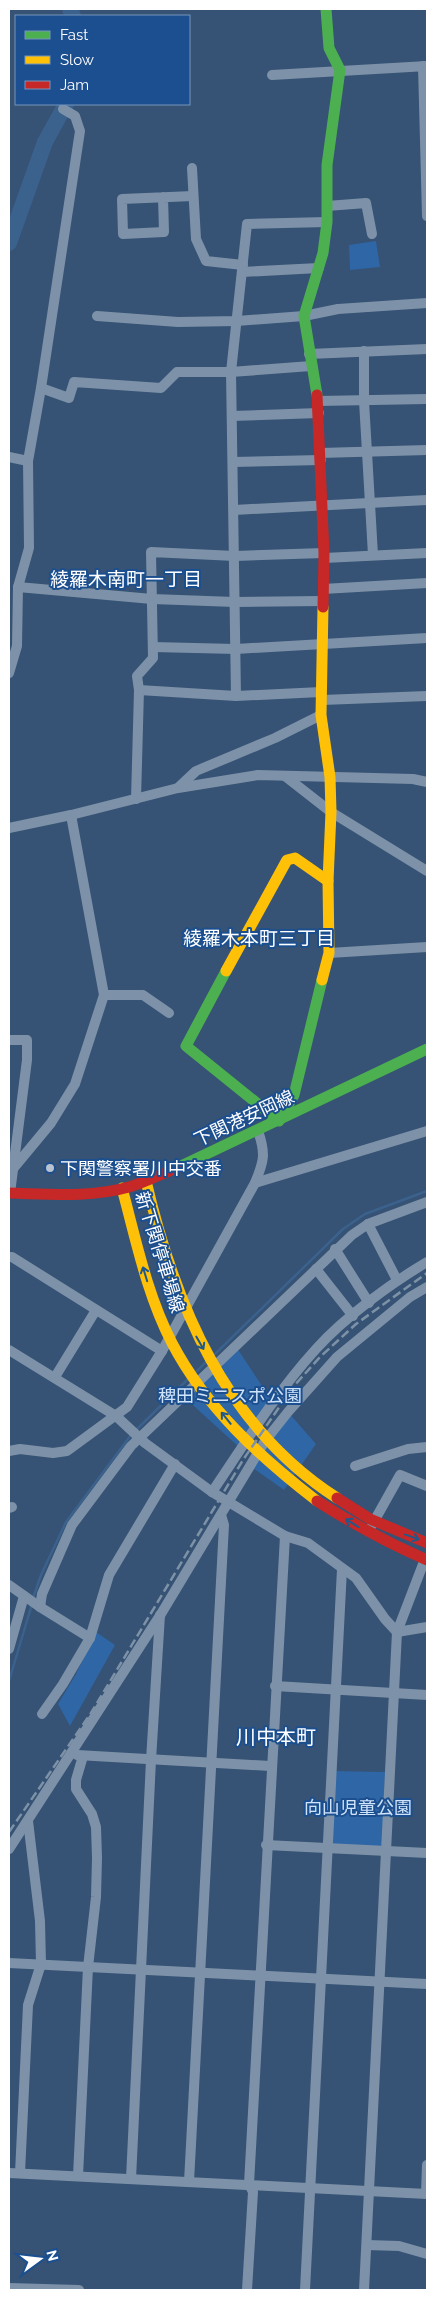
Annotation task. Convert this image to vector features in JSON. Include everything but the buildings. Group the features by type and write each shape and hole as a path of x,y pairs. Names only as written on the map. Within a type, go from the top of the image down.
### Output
{"street":[{"path":"326,9 329,48 340,70 327,165 327,222 323,253 304,316 319,413 324,555 321,715 330,777 331,812 328,881 329,953 294,1095 279,1122 186,1046 287,860 295,858 328,881"},
{"path":"272,74 425,66 427,214"},
{"path":"9,673 17,646 18,587 29,548 28,461 80,131 75,116 63,108"},
{"path":"192,168 196,239 206,261 242,269 319,268"},
{"path":"163,197 164,232 123,234 122,199 163,197 193,196"},
{"path":"327,206 366,203 372,234"},
{"path":"236,696 231,372 247,224 327,222"},
{"path":"97,316 178,322 237,321 304,316 338,309 427,304"},
{"path":"309,354 427,349"},
{"path":"364,351 364,401 373,555"},
{"path":"41,388 69,398 74,382 161,388 177,372 231,372 311,366"},
{"path":"318,401 427,399"},
{"path":"232,416 319,413"},
{"path":"233,462 367,451 427,450"},
{"path":"9,457 28,461"},
{"path":"234,510 427,500"},
{"path":"136,798 139,690 137,676 153,658 151,552 235,556 427,553"},
{"path":"18,587 152,599 235,602 322,595 427,583"},
{"path":"153,646 236,649 427,638"},
{"path":"139,690 236,696 427,696"},
{"path":"178,788 196,771 275,738 321,715"},
{"path":"9,828 71,815 178,788 258,775 413,779 427,782"},
{"path":"284,776 331,812 427,871"},
{"path":"12,1170 51,1123 75,1084 104,996 71,815"},
{"path":"329,953 427,947"},
{"path":"104,996 143,996 169,1013"},
{"path":"9,1040 27,1040 27,1060 9,1193"},
{"name":"下関港安岡線","path":"9,1193 71,1195 122,1188 146,1181 279,1122 427,1049"},
{"path":"9,1451 20,1449 53,1453 67,1451 127,1407 162,1351 255,1184 264,1162 264,1147 258,1131"},
{"path":"255,1184 427,1131"},
{"name":"新下関停車場線","path":"146,1181 162,1249 173,1283 196,1337 228,1388 275,1447 309,1479 342,1503 374,1522 427,1543"},
{"name":"新下関停車場線","path":"122,1188 146,1277 161,1320 174,1346 196,1379 230,1422 267,1461 299,1488 368,1533 426,1560"},
{"path":"38,1606 72,1525 131,1446 136,1434 335,1250 368,1224 427,1202"},
{"path":"368,1224 396,1280"},
{"path":"335,1250 369,1303"},
{"path":"9,1257 162,1351"},
{"path":"212,1492 288,1383 317,1348 396,1280 427,1262"},
{"path":"316,1269 353,1316"},
{"path":"9,1849 160,1614 265,1441 337,1357 410,1297 427,1287"},
{"path":"55,1378 96,1310"},
{"path":"9,1350 116,1416 136,1434 212,1492 285,1536 308,1543 356,1578 385,1619 397,1632"},
{"path":"355,1466 408,1450 427,1447"},
{"path":"42,1714 63,1684 90,1638 109,1575 176,1464"},
{"path":"368,1533 400,1475 427,1486"},
{"path":"189,2182 224,1525 221,1515"},
{"path":"248,2290 253,2192 249,2184 258,1975 285,1536"},
{"path":"364,2290 397,1632 426,1560"},
{"path":"305,2290 342,1569"},
{"path":"9,1585 38,1606 90,1638"},
{"path":"9,1649 25,1597"},
{"path":"131,2179 151,1760 160,1614"},
{"path":"397,1632 427,1627"},
{"path":"275,1686 427,1695"},
{"path":"71,1754 270,1766"},
{"path":"78,2176 88,1967 96,1896 97,1858 96,1826 92,1814 76,1789 76,1780 83,1756"},
{"path":"20,2173 28,2005 41,1964 40,1921 28,1822"},
{"path":"266,1845 427,1853"},
{"path":"9,1962 200,1974 258,1975 427,1984"},
{"path":"9,2173 427,2194 427,2165"},
{"path":"367,2245 399,2246 427,2254"},
{"path":"9,2288 79,2290"}],"green space":[{"path":"376,241 380,267 350,270 349,245"},
{"name":"稗田ミニスポ公園","path":"235,1345 270,1398 241,1449 184,1397"},
{"path":"288,1412 316,1444 284,1490 250,1466"},
{"path":"96,1632 115,1645 70,1726 58,1704 76,1674"},
{"name":"向山児童公園","path":"333,1771 385,1772 382,1847 332,1845"}],"waterway":[{"path":"70,9 73,15"},
{"path":"9,243 45,142 65,105"},
{"path":"214,1355 343,1229 365,1214 427,1191"},
{"path":"196,1372 206,1362"},
{"path":"135,1431 188,1379"},
{"path":"33,1598 41,1575 66,1522 131,1435"},
{"path":"9,1681 32,1604"}],"railway":[{"path":"9,1832 91,1713 243,1460 293,1387 320,1357 356,1324 427,1273"}],"traffic: fast":[{"path":"317,395 304,316 323,253 327,222 327,165 340,70 329,48 326,9"},
{"path":"226,971 186,1046 279,1121 294,1095 322,980"},
{"path":"179,1167 427,1049"}],"traffic: slow":[{"path":"322,980 329,953 328,881 331,812 330,777 321,715 323,607"},
{"path":"226,971 287,860 295,858 328,881"},
{"path":"146,1181 172,1273 210,1359 235,1399 264,1436 298,1469 337,1498"},
{"path":"122,1188 149,1287 163,1325 186,1367 201,1389 236,1430 275,1467 317,1501"}],"traffic: jam":[{"path":"317,395 324,553 323,607"},
{"path":"9,1193 69,1195 99,1193 135,1185 179,1167"},
{"path":"337,1498 370,1519 427,1543"},
{"path":"317,1501 371,1533 427,1560"}],"place":[{"name":"下関警察署川中交番","path":"50,1168"}],"district":[{"name":"綾羅木南町一丁目","path":"126,579"},
{"name":"綾羅木本町三丁目","path":"259,938"},
{"name":"川中本町","path":"276,1737"}]}
